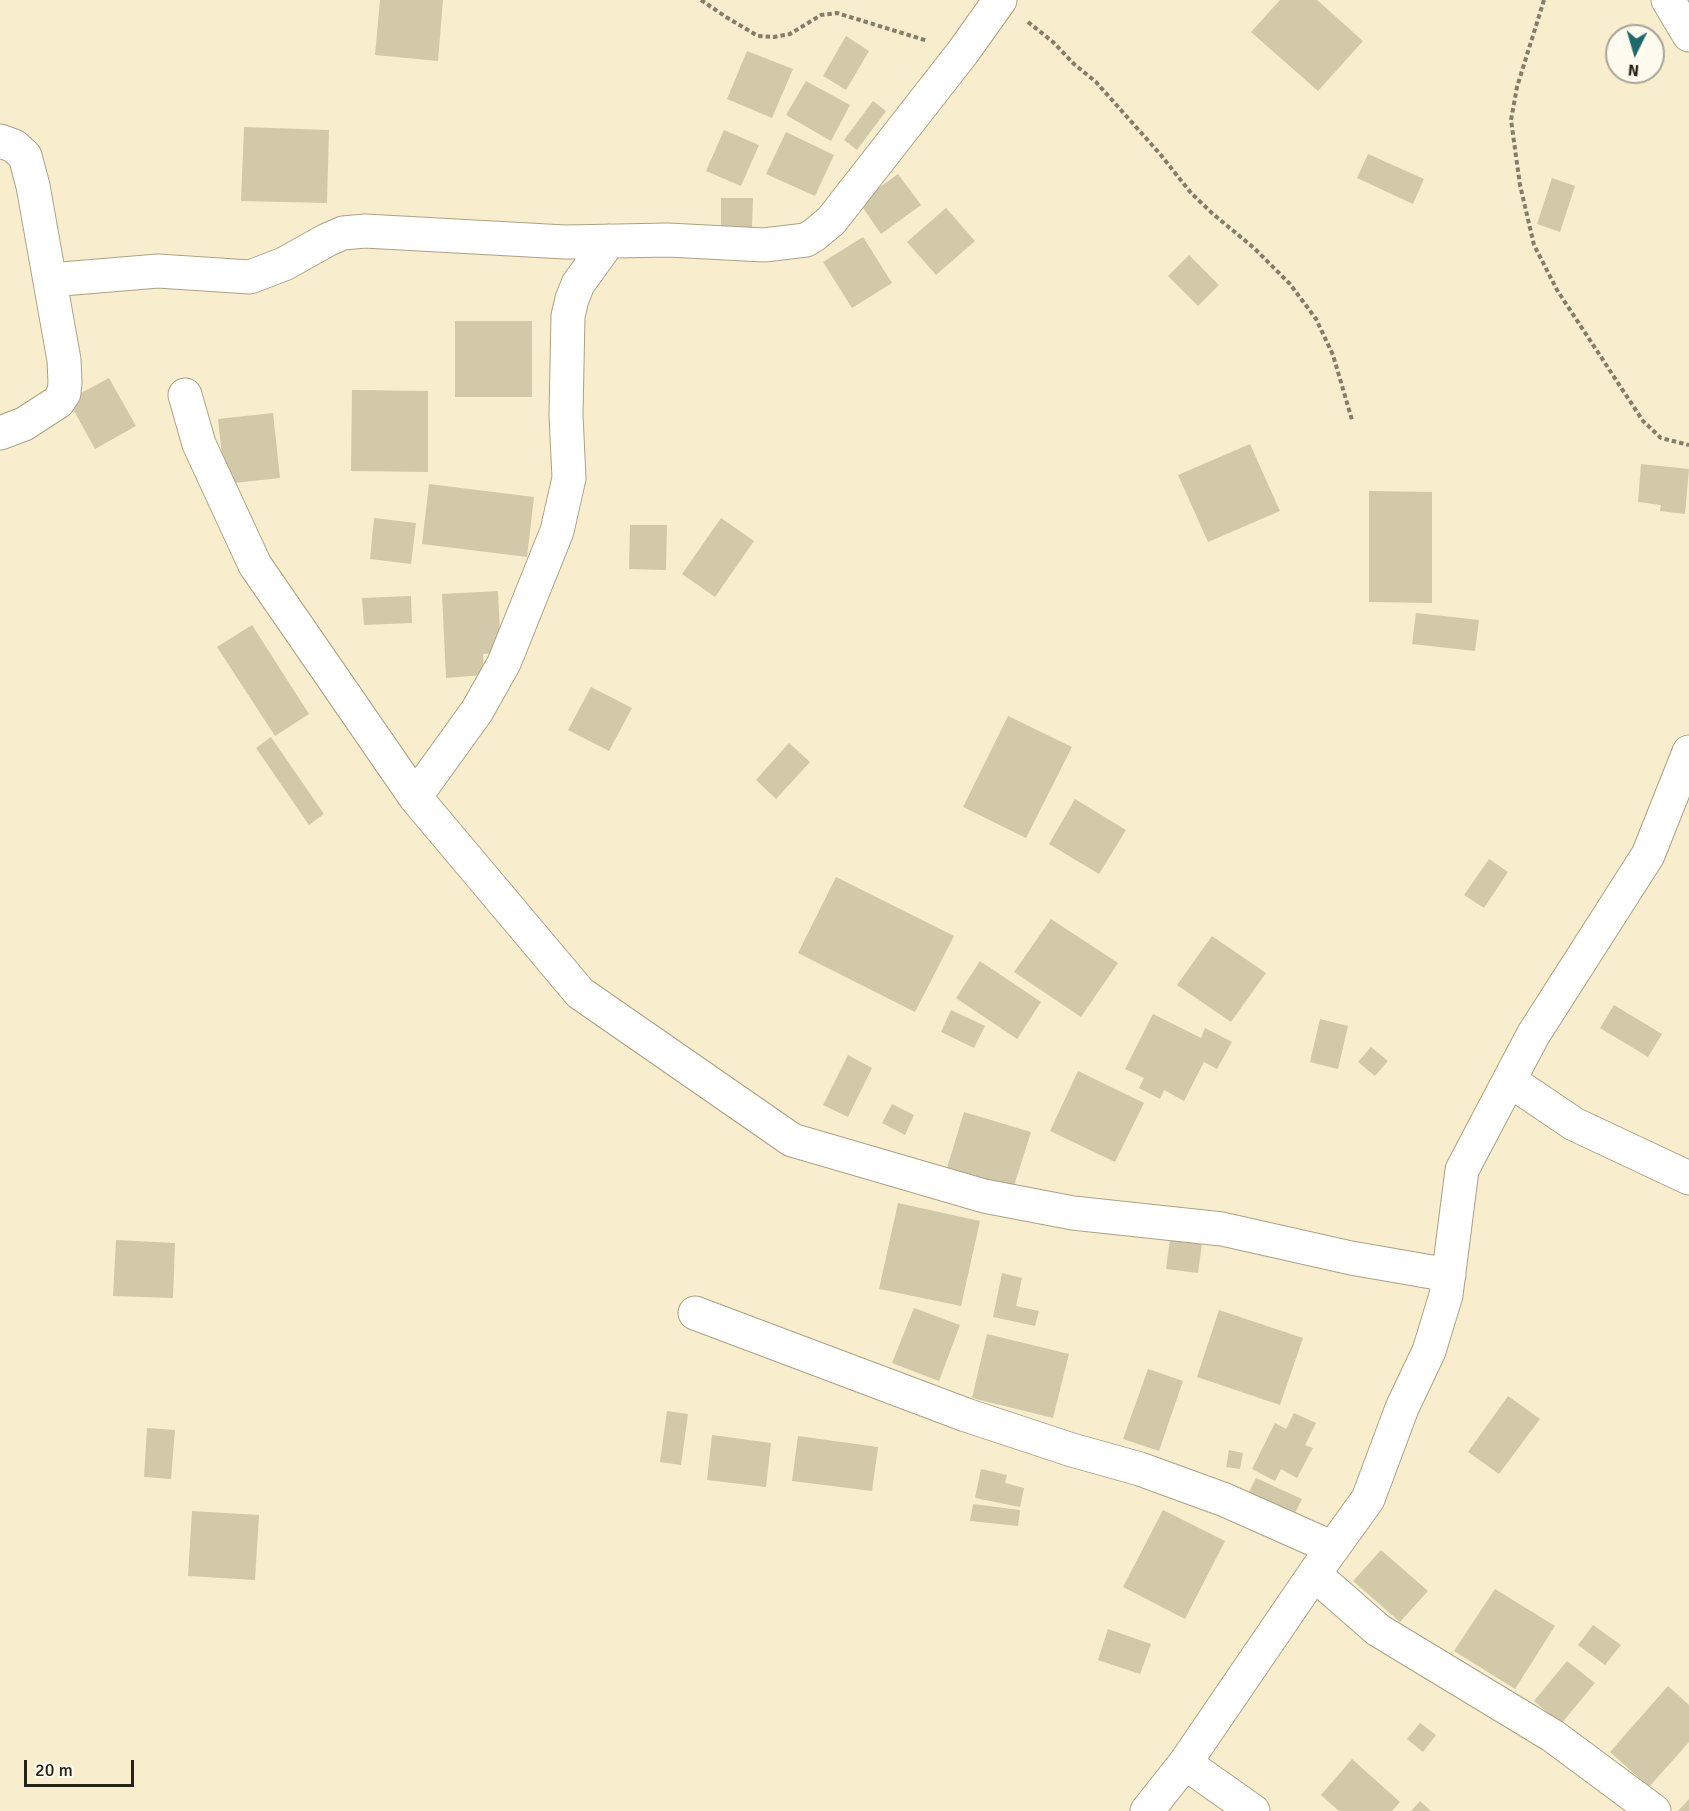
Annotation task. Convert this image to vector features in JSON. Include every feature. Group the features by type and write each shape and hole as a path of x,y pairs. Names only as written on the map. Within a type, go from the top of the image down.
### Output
{"street":[{"path":"1668,0 1689,35"},
{"path":"50,280 158,272 250,277 284,264 344,233 365,231 565,242 668,240 764,245 797,242 814,236 831,221 963,52 1012,9"},
{"path":"0,141 14,146 25,156 33,186 50,280 64,360 65,382 64,393 58,402 24,424 0,433"},
{"path":"415,797 477,711 504,663 557,531 569,478 566,415 568,316 579,284 609,241"},
{"path":"185,395 199,444 255,565 415,797 580,993 792,1140 984,1196 1073,1214 1222,1229 1351,1258 1449,1275"},
{"path":"1147,1811 1185,1763 1368,1499 1402,1408 1429,1351 1446,1295 1462,1170 1533,1035 1648,855 1689,752"},
{"path":"1509,1080 1574,1124 1689,1178"},
{"path":"695,1313 966,1414 1072,1450 1140,1468 1225,1500 1324,1561 1378,1630 1553,1736 1654,1811"},
{"path":"1185,1763 1253,1811"}],"path":[{"path":"702,0 758,36 774,37 790,34 821,15 837,13 963,52"},
{"path":"1544,0 1517,87 1511,120 1520,185 1534,244 1557,290 1643,421 1661,438 1689,445"},
{"path":"1012,9 1053,42 1074,64 1096,82 1160,154 1191,193 1254,248 1290,284 1316,319 1333,356 1352,420"}],"building":[{"path":"380,0 443,0 438,61 375,55"},
{"path":"1280,0 1317,0 1363,41 1318,91 1251,32"},
{"path":"846,36 869,51 846,90 823,76"},
{"path":"747,51 793,69 772,118 727,99"},
{"path":"806,81 850,105 831,141 786,115"},
{"path":"873,101 886,111 857,150 844,140"},
{"path":"244,127 329,130 327,203 241,201"},
{"path":"724,130 759,145 741,186 706,171"},
{"path":"786,132 834,155 815,196 766,174"},
{"path":"1368,154 1424,179 1413,204 1357,178"},
{"path":"898,174 921,205 881,234 859,202"},
{"path":"1552,178 1575,186 1560,232 1537,224"},
{"path":"721,198 753,198 752,227 721,227"},
{"path":"946,208 975,241 936,275 907,242"},
{"path":"863,237 892,283 852,308 823,262"},
{"path":"1189,255 1219,285 1198,306 1168,276"},
{"path":"455,321 532,321 532,397 455,397"},
{"path":"109,378 136,426 95,449 68,400"},
{"path":"352,390 428,391 428,472 351,471"},
{"path":"273,413 280,478 225,484 218,419"},
{"path":"1250,444 1280,511 1208,542 1178,475"},
{"path":"1641,464 1689,469 1685,514 1660,511 1661,505 1638,502"},
{"path":"429,484 534,497 527,557 422,544"},
{"path":"1369,491 1432,492 1432,603 1369,602"},
{"path":"374,518 416,523 411,564 370,559"},
{"path":"721,518 754,541 715,597 682,574"},
{"path":"630,525 667,525 666,570 629,569"},
{"path":"498,591 501,653 483,654 484,675 446,678 442,594"},
{"path":"411,596 412,623 364,625 362,598"},
{"path":"1416,613 1479,620 1475,651 1412,644"},
{"path":"252,625 309,714 275,736 217,647"},
{"path":"591,687 632,708 609,751 568,730"},
{"path":"1008,716 1072,747 1026,838 963,807"},
{"path":"271,737 324,814 309,825 256,748"},
{"path":"789,743 810,762 776,799 756,780"},
{"path":"1075,799 1126,830 1099,874 1049,844"},
{"path":"1489,859 1508,872 1484,908 1464,895"},
{"path":"836,877 954,936 915,1012 798,953"},
{"path":"1051,919 1118,963 1081,1017 1014,972"},
{"path":"1212,936 1266,973 1231,1022 1177,985"},
{"path":"980,961 1041,1002 1017,1039 956,998"},
{"path":"1614,1005 1662,1034 1648,1057 1600,1028"},
{"path":"951,1010 985,1026 974,1048 941,1032"},
{"path":"1153,1014 1201,1038 1205,1028 1232,1042 1217,1069 1204,1062 1184,1101 1164,1090 1160,1099 1139,1088 1144,1078 1125,1069"},
{"path":"1320,1019 1348,1026 1338,1069 1310,1062"},
{"path":"1371,1047 1388,1061 1375,1076 1358,1062"},
{"path":"848,1055 872,1068 848,1117 823,1105"},
{"path":"1078,1071 1144,1103 1115,1162 1050,1131"},
{"path":"892,1104 914,1115 905,1135 882,1123"},
{"path":"964,1112 1031,1132 1013,1189 947,1168"},
{"path":"898,1203 980,1221 961,1306 879,1289"},
{"path":"1170,1239 1202,1243 1198,1273 1166,1269"},
{"path":"116,1240 175,1243 173,1298 113,1296"},
{"path":"1002,1273 1022,1278 1016,1306 1039,1311 1035,1326 993,1317"},
{"path":"914,1308 960,1325 939,1381 892,1363"},
{"path":"1219,1310 1303,1338 1280,1405 1197,1377"},
{"path":"987,1334 1069,1354 1053,1418 972,1398"},
{"path":"1148,1369 1183,1381 1159,1451 1123,1439"},
{"path":"1508,1396 1540,1419 1499,1474 1468,1452"},
{"path":"667,1411 688,1414 681,1465 660,1462"},
{"path":"1294,1413 1316,1423 1305,1445 1313,1448 1297,1478 1281,1469 1275,1481 1252,1469 1275,1423 1286,1429"},
{"path":"147,1428 175,1430 171,1479 144,1477"},
{"path":"712,1435 771,1443 766,1487 707,1480"},
{"path":"798,1436 878,1447 872,1491 792,1481"},
{"path":"1229,1450 1243,1453 1240,1469 1226,1467"},
{"path":"981,1469 1007,1475 1005,1483 1024,1488 1020,1507 975,1498"},
{"path":"1256,1478 1302,1499 1290,1523 1244,1502"},
{"path":"973,1504 1020,1510 1018,1526 970,1521"},
{"path":"1163,1510 1225,1541 1185,1619 1123,1587"},
{"path":"192,1511 259,1515 255,1580 188,1576"},
{"path":"1381,1550 1428,1591 1400,1622 1353,1581"},
{"path":"1495,1589 1555,1626 1515,1689 1454,1651"},
{"path":"1593,1625 1621,1645 1605,1665 1578,1645"},
{"path":"1108,1629 1151,1644 1140,1674 1098,1660"},
{"path":"1567,1661 1595,1683 1561,1724 1534,1701"},
{"path":"1668,1686 1689,1705 1689,1742 1649,1787 1610,1752"},
{"path":"1420,1723 1436,1735 1423,1752 1407,1739"},
{"path":"1352,1759 1400,1802 1392,1811 1339,1811 1321,1795"},
{"path":"1689,1799 1689,1811 1678,1811"},
{"path":"1420,1801 1431,1811 1411,1811"}]}
